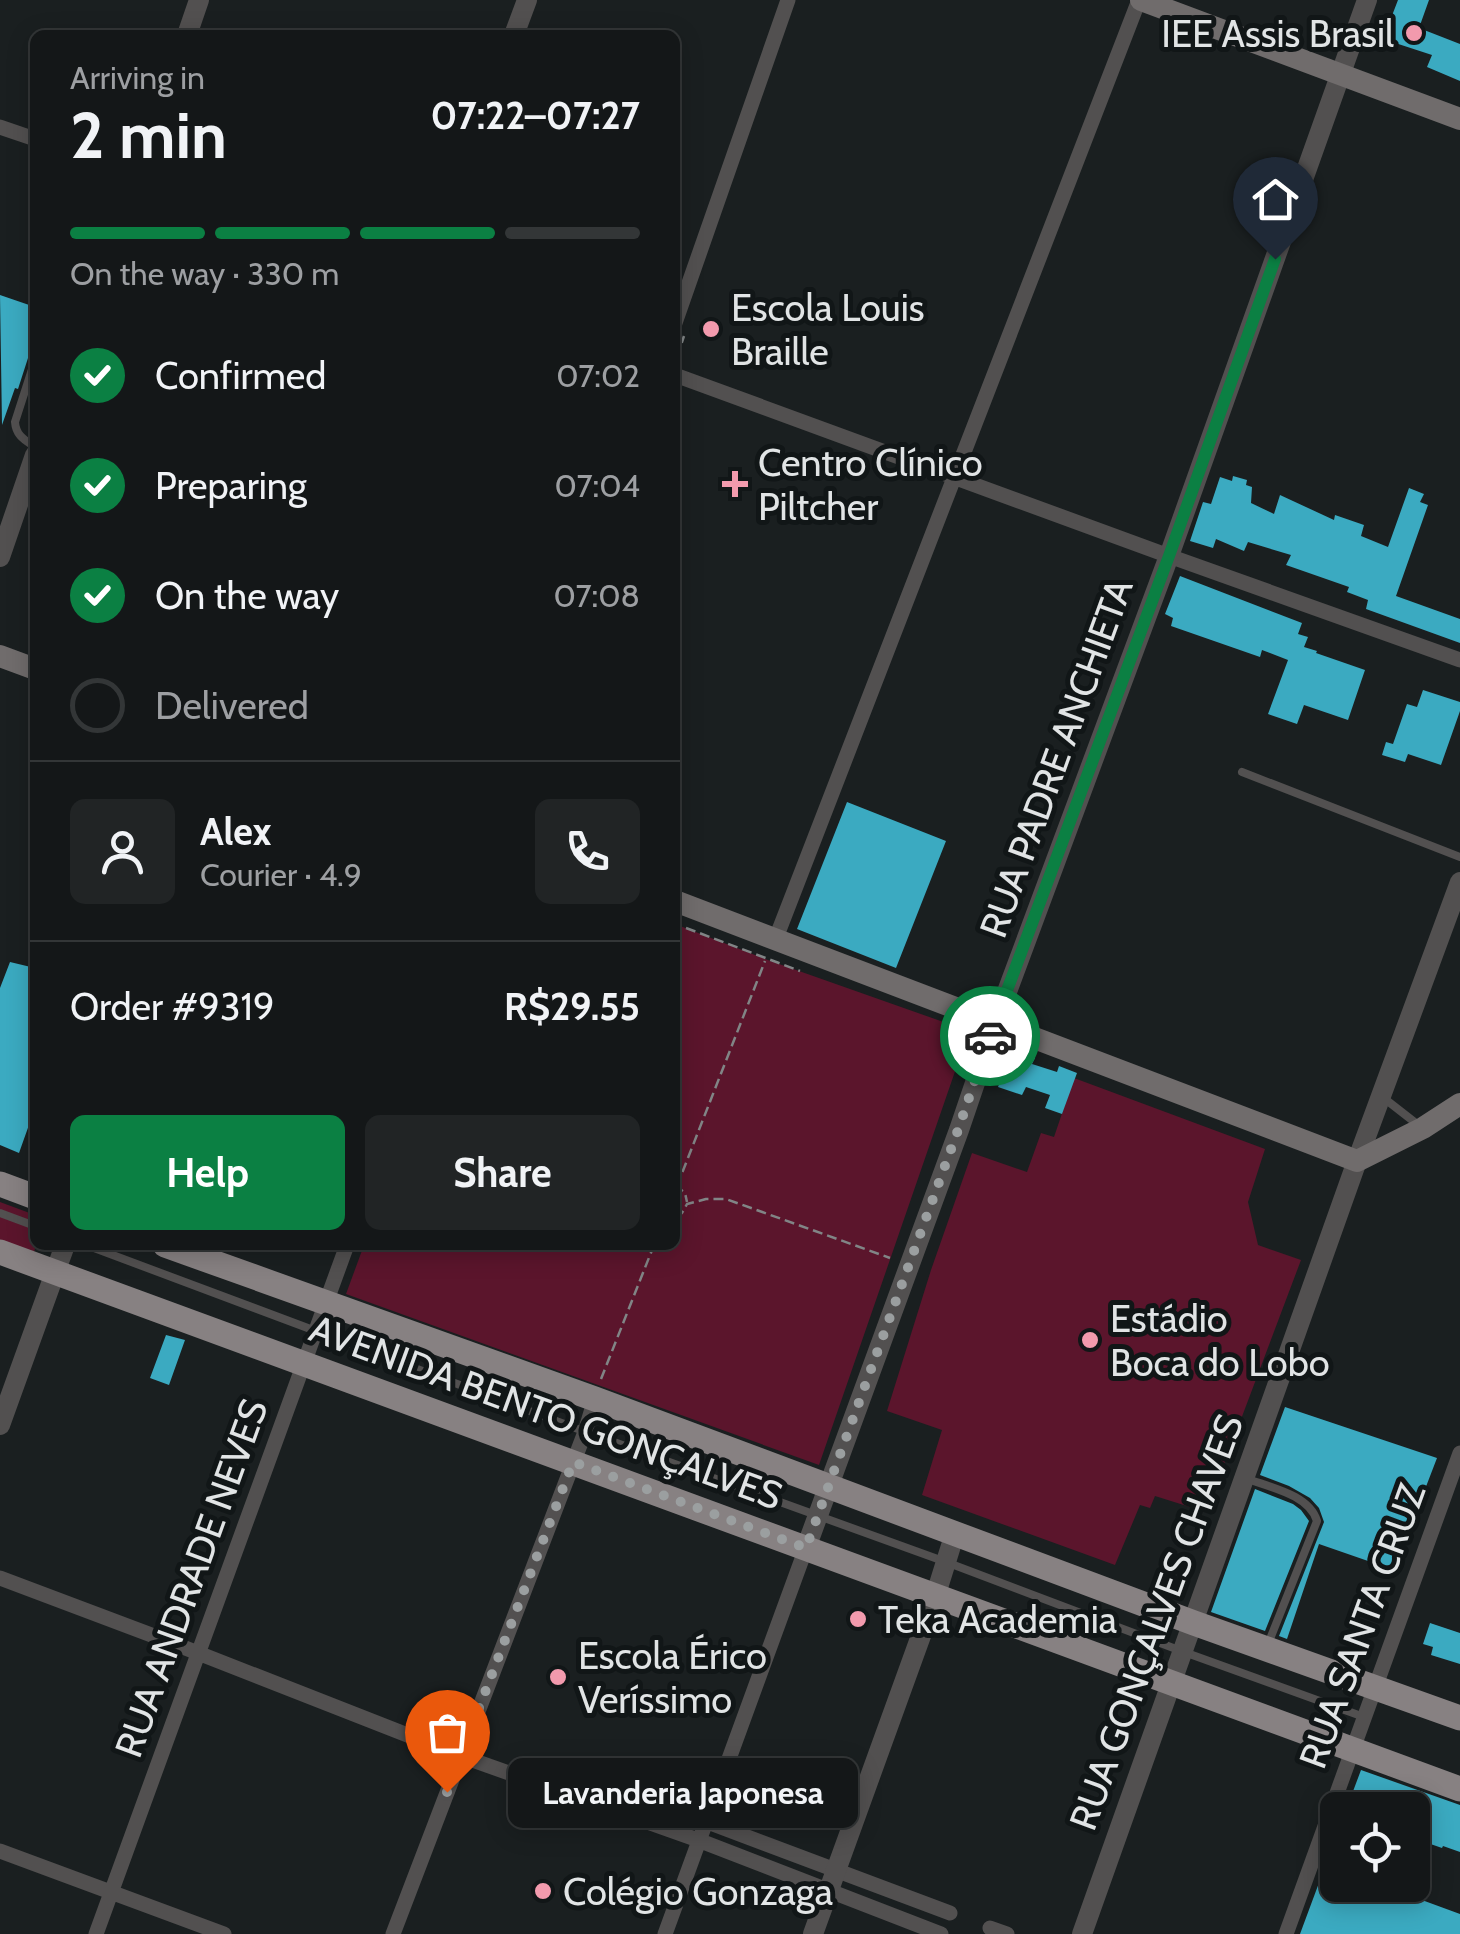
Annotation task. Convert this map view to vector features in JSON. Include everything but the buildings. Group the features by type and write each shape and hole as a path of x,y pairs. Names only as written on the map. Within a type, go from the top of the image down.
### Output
{"main road":[{"path":"1140,0 1460,119"},
{"path":"0,656 30,667"},
{"path":"680,904 771,949 995,1024 1357,1161 1460,1104"},
{"path":"0,1184 30,1195"},
{"name":"AVENIDA BENTO GONÇALVES","path":"187,1250 326,1304 597,1392 828,1486 1460,1718"},
{"name":"AVENIDA BENTO GONÇALVES","path":"0,1252 1460,1789"}],"street":[{"path":"189,30 199,0"},
{"path":"516,30 527,0"},
{"path":"680,309 788,0"},
{"path":"771,949 1140,0"},
{"name":"RUA PADRE ANCHIETA","path":"664,1934 1169,556 1367,0"},
{"path":"0,127 30,137"},
{"path":"680,377 1460,660"},
{"path":"0,557 30,470"},
{"name":"RUA GONÇALVES CHAVES","path":"1082,1934 1460,882"},
{"path":"0,1425 63,1250"},
{"name":"RUA ANDRADE NEVES","path":"96,1934 345,1250"},
{"path":"393,1934 597,1392"},
{"name":"RUA SANTA CRUZ","path":"1286,1934 1460,1454"},
{"path":"813,1934 955,1533"},
{"path":"0,1578 461,1756 698,1840 941,1934"},
{"path":"705,1821 950,1913"},
{"path":"0,1852 224,1934"},
{"path":"990,1928 1007,1934"}],"lane":[{"path":"30,376 15,422 21,438 30,444"},
{"path":"1242,772 1460,857"},
{"path":"1381,1096 1422,1128"},
{"path":"0,1214 30,1224"},
{"path":"99,1250 1364,1717"},
{"path":"1245,1478 1300,1500 1312,1509 1316,1520 1266,1648"}],"path":[{"path":"680,1175 771,949"},
{"path":"680,1188 685,1192 687,1204 680,1214"},
{"path":"687,1204 726,1199 890,1258"},
{"path":"597,1392 652,1250"}],"shaded area":[{"path":"680,926 969,1031 819,1465 346,1294 362,1250 680,1250"},
{"name":"Estádio Boca do Lobo","path":"1074,1078 1265,1149 1248,1202 1258,1245 1301,1260 1206,1512 1155,1496 1150,1508 1140,1505 1115,1565 922,1495 942,1430 887,1411 972,1153 1027,1172 1041,1133 1054,1137"},
{"path":"0,1202 30,1213 30,1250 34,1252 0,1240"}],"way so far":[{"path":"447,1792 573,1462 806,1548 990,1036"}],"place":[{"name":"IEE Assis Brasil","path":"1414,33"},
{"name":"Escola Louis Braille","path":"711,329"},
{"name":"Centro Clínico Piltcher","path":"735,484"},
{"name":"Estádio Boca do Lobo","path":"1090,1340"},
{"name":"Teka Academia","path":"858,1619"},
{"name":"Escola Érico Veríssimo","path":"558,1677"},
{"name":"Lavanderia Japonesa","path":"447,1792"},
{"name":"Colégio Gonzaga","path":"543,1891"}],"route":[{"path":"990,1036 1275,259"}]}
